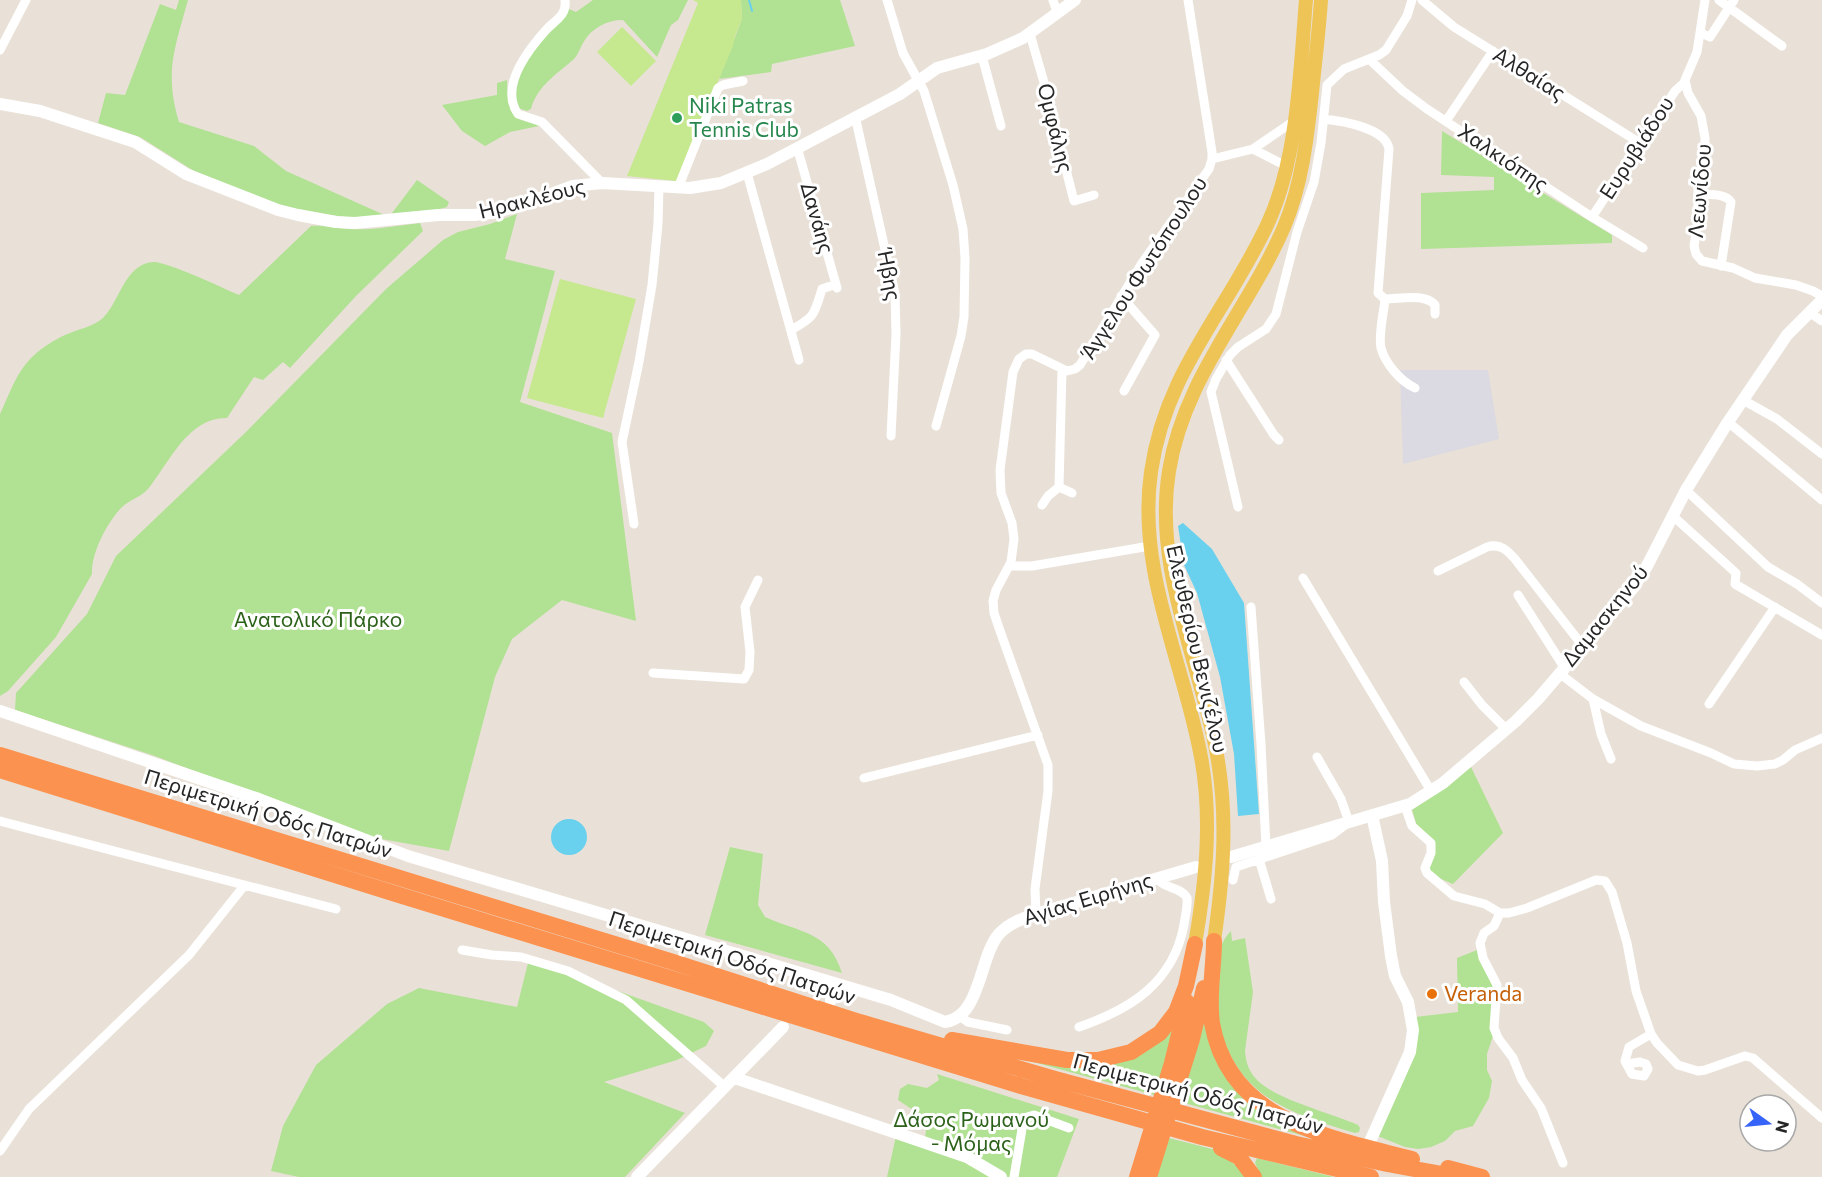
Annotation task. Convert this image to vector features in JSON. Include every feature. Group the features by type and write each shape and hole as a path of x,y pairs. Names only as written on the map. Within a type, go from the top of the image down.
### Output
{"highway":[{"name":"Περιμετρική Οδός Πατρών","path":"0,755 673,962 860,1022 1122,1098 1205,1129 1314,1164 1371,1177"},
{"name":"Περιμετρική Οδός Πατρών","path":"0,770 776,1012 1117,1114 1205,1129 1334,1145"},
{"path":"1214,940 1210,995 1217,1043 1230,1070 1246,1092 1275,1114 1334,1145 1459,1177"},
{"path":"1149,1177 1197,1021 1214,940"},
{"path":"673,962 925,1034 1066,1060 1098,1060 1131,1052 1149,1041 1168,1024 1182,997 1196,944"},
{"path":"1137,1177 1185,1016 1196,944"},
{"path":"1205,1129 1210,1143 1239,1156 1254,1177"},
{"path":"1389,1159 1482,1177"}],"main road":[{"name":"Ελευθερίου Βενιζέλου","path":"1196,944 1207,835 1206,792 1201,756 1158,590 1150,546 1151,471 1170,399 1196,346 1258,243 1274,209 1286,166 1294,121 1306,0"},
{"name":"Ελευθερίου Βενιζέλου","path":"1214,940 1222,880 1225,832 1223,798 1214,742 1173,585 1166,540 1169,471 1178,432 1191,396 1210,357 1274,248 1290,211 1305,151 1321,0"}],"street":[{"path":"0,50 26,0"},
{"path":"565,0 565,10 562,15 537,41 517,73 512,90 513,100 518,114 542,122 602,183"},
{"path":"887,0 903,53 924,91 958,204 965,258 964,317 961,336 936,426"},
{"name":"Ηρακλέους","path":"0,104 40,111 135,142 178,170 278,210 336,222 491,213 519,206 573,186 602,183 678,188 714,185 747,173 900,94 942,66 982,56 1009,46 1030,34 1055,6 1075,0"},
{"name":"Άγγελου Φωτόπουλου","path":"1036,914 1035,889 1048,771 1047,760 994,613 994,595 1009,566 1013,551 1014,533 1001,493 999,476 1014,368 1019,359 1029,354 1062,370 1071,371 1080,365 1121,296 1209,169 1212,159 1188,0"},
{"path":"1312,87 1327,85 1344,69 1386,50 1407,16 1412,0"},
{"name":"Αλθαίας","path":"1422,0 1446,22 1640,143"},
{"path":"1685,82 1696,58 1705,0"},
{"path":"1719,0 1731,4 1782,46"},
{"path":"1701,33 1710,37 1731,4"},
{"name":"Ομφάλης","path":"1030,34 1074,201 1094,195"},
{"path":"1446,121 1493,51"},
{"path":"982,56 1001,126"},
{"name":"Χαλκιόπης","path":"1369,59 1408,95 1592,217 1643,248"},
{"path":"678,188 718,88 743,81"},
{"name":"Ευρυβιάδου","path":"1592,217 1675,91 1685,82"},
{"name":"Λεωνίδου","path":"1685,82 1688,93 1701,116 1705,132 1695,251 1701,260 1734,268 1755,278 1809,289 1822,298"},
{"path":"1238,507 1222,431 1211,394 1226,360 1238,347 1266,329 1276,314 1297,232 1314,182 1327,85"},
{"name":"Ήβης","path":"855,116 896,303 891,436"},
{"path":"1324,119 1349,123 1368,130 1380,136 1388,144 1377,285 1379,295 1385,299 1427,300 1434,304 1435,314"},
{"path":"1212,159 1253,149 1294,121"},
{"name":"Δανάης","path":"791,330 809,320 814,314 822,289 836,286 797,147"},
{"path":"1253,149 1286,166"},
{"path":"747,173 799,360"},
{"path":"634,524 622,442 652,285 659,186"},
{"path":"1698,194 1721,195 1731,202 1721,266"},
{"path":"1121,296 1155,335 1124,391"},
{"name":"Δαμασκηνού","path":"1372,815 1405,806 1431,791 1481,753 1538,699 1638,581 1686,490 1728,422 1783,341 1822,298"},
{"path":"1385,299 1381,348 1401,379 1415,388"},
{"path":"1809,312 1822,321"},
{"path":"1226,360 1279,440"},
{"path":"1059,488 1062,370"},
{"path":"1743,400 1777,419 1822,454"},
{"path":"1728,422 1822,500"},
{"path":"1059,488 1072,494"},
{"path":"1042,505 1048,496 1059,488"},
{"path":"1686,490 1768,567 1797,584 1822,603"},
{"path":"1672,516 1736,573 1735,584 1822,635"},
{"path":"1438,571 1491,545 1504,548 1582,645"},
{"path":"1009,566 1032,566 1150,546"},
{"path":"1303,578 1431,791"},
{"path":"653,673 744,680 749,670 750,652 745,607 758,580"},
{"path":"1518,595 1562,670 1593,699 1641,726 1734,764 1757,766 1775,764 1784,760 1795,750 1822,738"},
{"path":"1251,607 1266,847"},
{"path":"1710,704 1775,607"},
{"path":"1464,682 1482,705 1506,729"},
{"path":"1593,699 1601,734 1611,759"},
{"path":"0,711 259,799 408,856 897,1002 945,1022 958,1015 965,1021 1006,1030"},
{"path":"864,778 1038,735"},
{"path":"1317,757 1341,799 1349,822"},
{"path":"1405,806 1412,826 1431,843 1431,853 1425,868 1427,873 1454,896 1485,904 1500,913 1517,912 1596,880 1605,880 1610,887 1616,906 1630,954 1635,986 1651,1034 1674,1063 1687,1069 1705,1071 1740,1058 1753,1058 1822,1118"},
{"path":"1231,858 1372,815 1382,855 1385,917 1391,956 1395,976 1408,1002 1413,1030 1410,1052 1355,1177"},
{"path":"0,821 336,909"},
{"path":"1233,880 1236,867 1332,835 1349,822"},
{"path":"1259,860 1271,899"},
{"name":"Αγίας Ειρήνης","path":"958,1015 968,1007 973,999 987,956 999,934 1016,922 1036,914 1196,867"},
{"path":"1079,1027 1115,1013 1142,996 1166,971 1176,955 1184,925 1187,897 1182,891 1162,884 1158,878"},
{"path":"0,1151 29,1109 189,955 244,886"},
{"path":"1500,913 1494,926 1484,933 1480,943 1497,986 1494,1028 1498,1038 1510,1052 1522,1080 1541,1108 1563,1163"},
{"path":"462,950 521,957 568,971 626,1000 725,1087"},
{"path":"831,1000 843,986"},
{"path":"638,1177 783,1027"},
{"path":"1627,1064 1625,1061 1629,1047 1651,1034"},
{"path":"735,1078 967,1157 1001,1177"},
{"path":"1014,1177 1023,1123 1027,1118 1034,1115 1069,1128"}],"shaded area":[{"path":"1400,370 1488,370 1499,439 1403,464"}],"green space":[{"path":"179,0 188,0 173,60 172,89 179,122 254,146 286,171 388,217 359,219 288,209 194,171 140,137 98,123 106,93 125,95 160,4 176,10"},
{"path":"593,0 688,0 678,20 671,25 657,57 623,20 605,23 590,33 574,59 543,87 531,109 527,111 518,108 515,95 516,82 521,69 538,43 566,11 569,9 576,12"},
{"name":"Niki Patras Tennis Club","path":"693,0 741,0 742,19 733,46 676,181 627,176 698,3"},
{"path":"741,0 840,0 855,46 772,64 771,72 719,79 742,19"},
{"path":"622,27 656,61 631,86 597,52"},
{"path":"507,80 509,99 514,110 539,126 510,132 485,146 462,131 442,105 497,95 497,83"},
{"path":"1442,131 1612,235 1612,243 1421,249 1421,193 1494,190 1494,177 1441,175"},
{"path":"417,180 449,202 447,207 421,214 389,217"},
{"name":"Ανατολικό Πάρκο","path":"517,214 505,259 555,271 520,402 612,433 636,621 562,600 512,639 495,677 449,851 370,837 152,755 15,710 16,693 87,614 116,556 247,431 386,289 443,240 458,232"},
{"path":"420,223 423,231 356,296 290,368 283,362 263,380 254,377 227,418 213,420 190,433 148,489 121,508 101,539 94,557 92,574 56,637 8,691 0,696 0,414 13,384 26,364 52,342 95,324 103,318 129,276 144,264 153,262 170,266 239,295 311,226 359,229"},
{"path":"560,279 636,299 603,418 527,398"},
{"path":"1471,767 1503,833 1453,884 1430,871 1433,855 1416,823 1411,806"},
{"path":"730,847 763,854 758,905 765,917 812,935 821,941 836,959 842,973 705,935"},
{"path":"1231,931 1232,941 1245,938 1253,992 1245,1051 1252,1074 1267,1088 1278,1094 1358,1125 1359,1132 1355,1133 1313,1120 1277,1103 1246,1079 1234,1062 1219,1028 1216,1010 1218,957 1222,943"},
{"path":"1477,950 1494,982 1493,1036 1487,1054 1487,1070 1492,1081 1489,1098 1473,1126 1455,1131 1445,1141 1431,1147 1418,1149 1405,1147 1375,1135 1403,1076 1415,1017 1458,1012 1457,958"},
{"path":"529,959 704,1022 714,1031 706,1046 677,1060 604,1082 685,1113 625,1177 299,1177 271,1171 283,1126 316,1065 387,1004 419,988 517,1007"},
{"path":"1205,1007 1234,1088 1243,1099 1262,1114 1345,1147 1177,1101"},
{"path":"1175,1022 1158,1096 1008,1055 1088,1067"},
{"name":"Δάσος Ρωμανού - Μόμας","path":"937,1074 1079,1119 1057,1177 887,1177 896,1136 923,1145 926,1132 922,1116 898,1100 900,1089 908,1084 927,1088 939,1080"},
{"path":"1165,1137 1220,1151 1248,1177 1153,1177"},
{"path":"1257,1158 1334,1177 1261,1177 1255,1163"}],"water":[{"path":"1183,523 1212,549 1244,603 1259,814 1238,816 1234,754 1220,677 1197,593 1184,565 1178,526"},
{"path":"569,819 582,824 587,837 582,850 569,855 556,850 551,837 556,824"}],"waterway":[{"path":"749,0 752,11"}],"place":[{"name":"Niki Patras Tennis Club","path":"677,118"},
{"name":"Veranda","path":"1432,994"}]}
